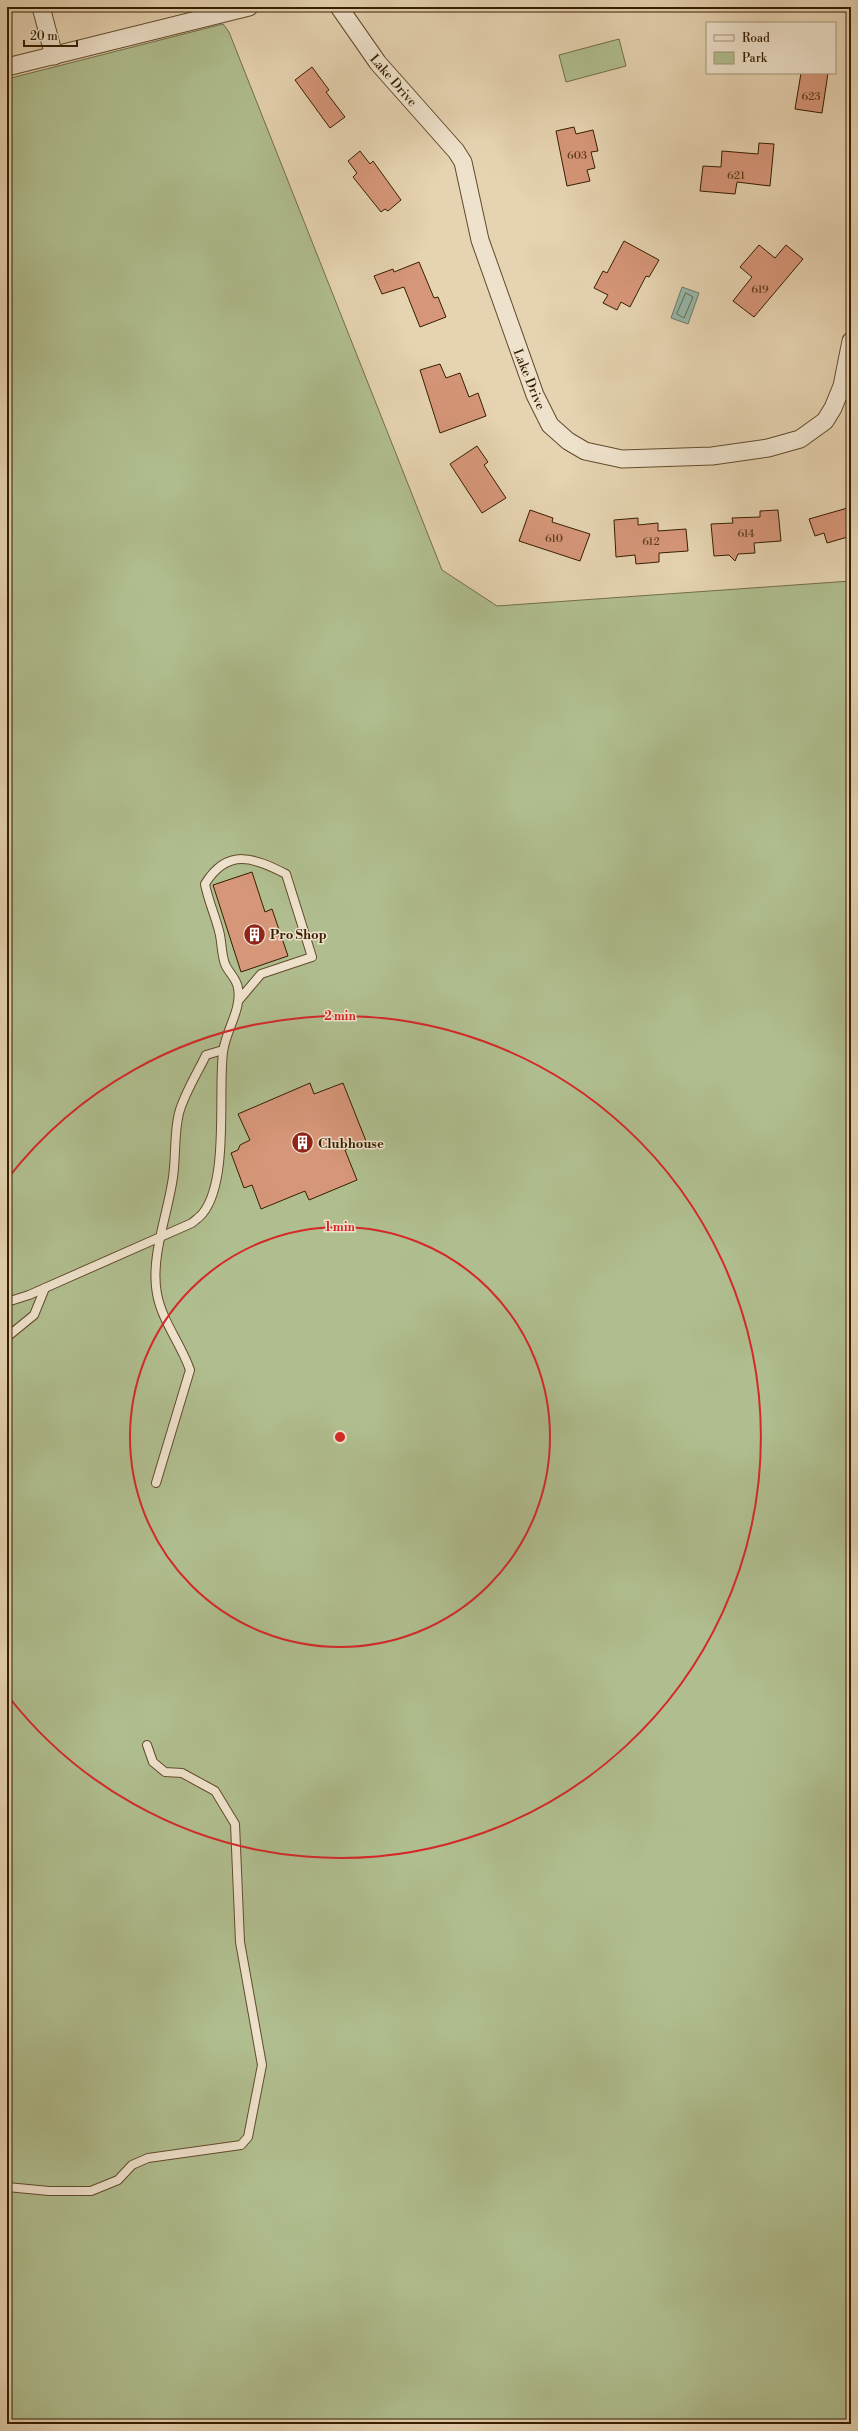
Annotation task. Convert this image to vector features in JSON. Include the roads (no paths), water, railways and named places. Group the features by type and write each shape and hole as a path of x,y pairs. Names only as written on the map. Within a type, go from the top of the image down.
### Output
{"street":[{"path":"41,7 54,56"},
{"path":"7,68 249,7"},
{"name":"Lake Drive","path":"339,7 378,64 456,151 463,162 480,240 535,395 550,425 568,442 585,451 622,459 712,456 785,444 800,438 826,421 842,386 851,341"}],"lane":[{"path":"7,1302 44,1288 192,1223 203,1214 212,1197 218,1169 223,1050 227,1031 236,1012 239,1000 238,986 225,964 219,930 208,902 205,884 216,871 237,859 256,860 286,874 312,957 261,974 239,1000"},
{"path":"156,1483 190,1370 167,1322 157,1294 156,1255 162,1236 173,1177 179,1114 185,1095 206,1055 223,1050"},
{"path":"7,1337 34,1314 44,1288"},
{"path":"7,2187 90,2191 118,2180 132,2165 148,2158 241,2145 248,2137 262,2065 240,1942 235,1824 215,1791 182,1773 166,1772 153,1762 148,1745"}],"water":[{"path":"682,287 699,293 688,324 671,318"}],"place":[{"name":"Pro Shop","path":"255,934"},
{"name":"Clubhouse","path":"302,1143"}]}
